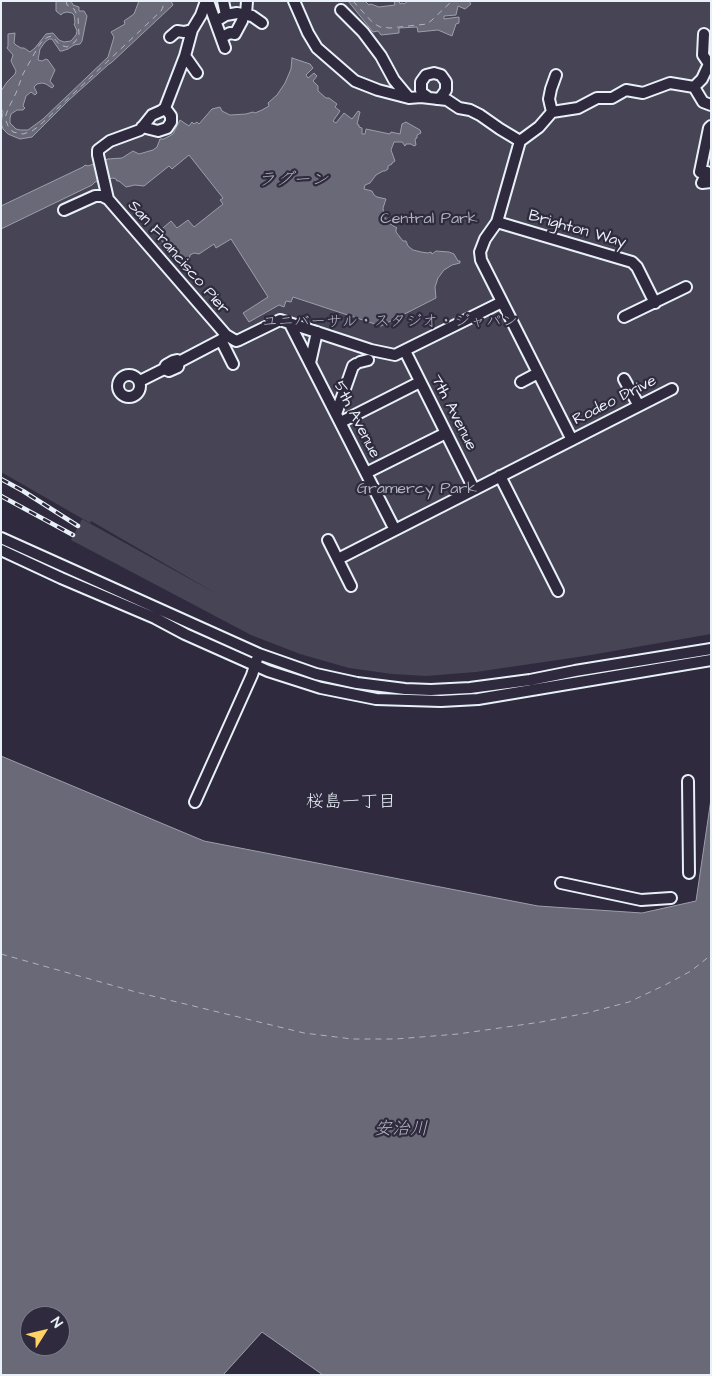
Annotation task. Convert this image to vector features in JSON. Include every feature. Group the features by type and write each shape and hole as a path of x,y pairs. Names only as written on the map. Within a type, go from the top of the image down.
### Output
{"street":[{"path":"207,1 226,48"},
{"path":"108,199 98,150 110,141 140,130 153,114 165,108 185,56 192,30 207,1"},
{"path":"223,1 226,15"},
{"path":"222,37 226,34 235,34 245,14 248,1"},
{"path":"294,1 311,40 317,48 355,81 387,93 409,98 447,100 460,108 480,115 520,141"},
{"path":"340,10 362,32 381,56 394,80 409,98"},
{"path":"216,21 226,15 245,14 252,16 262,23"},
{"path":"170,37 177,31 192,30"},
{"path":"694,87 702,79 710,65 703,55 704,34"},
{"path":"185,56 198,73"},
{"path":"552,112 549,99 550,88 556,75"},
{"path":"572,440 480,257 485,239 497,222 520,141 539,127 552,112 578,108 597,98 612,98 626,90 643,93 670,83 694,87 704,102 711,105"},
{"path":"142,127 158,131 167,128 171,119 165,108"},
{"path":"711,126 709,128 707,160 700,172 707,172 702,183 711,182"},
{"path":"64,210 95,196 102,196 108,199"},
{"name":"San Francisco Pier","path":"108,199 223,338 235,368"},
{"name":"Brighton Way","path":"497,222 632,262 637,267 655,303"},
{"path":"624,317 686,287"},
{"path":"140,381 164,369 166,365 173,361 177,360 179,362 223,338 236,341 280,320 371,350 395,354 502,302"},
{"name":"5th Avenue","path":"290,324 395,530"},
{"path":"310,363 317,332"},
{"name":"7th Avenue","path":"404,351 474,489"},
{"path":"338,418 353,366 361,362"},
{"path":"521,382 538,373"},
{"path":"624,379 639,406"},
{"path":"338,418 420,382"},
{"name":"Rodeo Drive","path":"338,559 672,389"},
{"path":"366,473 446,433"},
{"path":"500,476 558,591"},
{"path":"1,538 259,654 301,670 339,680 376,686 431,690 491,686 711,649"},
{"path":"328,540 352,586"},
{"path":"1,550 155,618 185,634 255,665 296,680 342,692 376,698 441,701 478,699 711,660"},
{"path":"195,802 252,675 259,654"},
{"path":"688,781 690,873"},
{"path":"561,883 641,900 671,898"}],"green space":[{"name":"ユニバーサル・スタジオ・ジャパン","path":"1,1 711,1 711,634 585,656 476,672 426,676 392,674 349,668 300,654 251,635 71,540 82,519 217,594 91,521 90,523 1,472"}],"water":[{"path":"56,1 71,1 73,5 79,7 79,11 84,11 87,16 82,41 80,44 62,51 60,51 52,39 45,42 40,49 38,60 48,60 55,70 50,81 54,86 52,88 46,84 37,84 34,87 37,93 35,95 31,92 26,96 23,106 25,108 11,114 10,123 16,129 28,130 43,119 108,57 114,37 111,32 125,24 124,21 134,14 139,1 171,1 173,5 69,100 32,137 20,139 8,134 3,129 1,123 3,112 1,108 1,91 16,71 11,61 13,55 7,48 8,34 15,33 14,43 30,52 46,34 53,33 59,40 64,42 71,41 77,31 74,24 74,15 67,12 61,15 56,11"},
{"path":"348,1 365,1 369,5 379,7 395,5 394,1 404,4 408,1 469,1 471,4 465,9 458,6 456,15 444,16 444,19 459,17 459,23 456,24 452,36 438,30 418,32 417,27 399,28 399,33 381,35 378,31 373,32"},
{"name":"ラグーン","path":"292,58 310,64 313,68 306,75 308,78 314,73 317,76 313,81 318,86 318,91 337,104 335,107 340,111 333,121 336,123 344,113 352,119 358,111 360,112 357,124 362,128 362,134 365,134 366,129 400,134 402,124 406,122 420,130 421,133 417,135 415,139 416,145 414,146 406,144 405,146 402,142 394,142 391,150 395,161 388,166 388,169 376,175 370,183 365,185 364,189 372,191 377,197 386,199 383,208 384,216 389,223 397,228 396,232 413,250 431,252 432,254 436,251 449,252 454,254 458,261 460,261 460,263 444,270 438,278 435,287 436,298 381,326 293,297 291,302 286,301 284,307 279,305 249,322 243,313 268,297 231,239 216,248 214,244 199,254 194,253 190,255 189,260 180,266 164,248 166,246 156,234 171,221 177,228 188,220 194,227 223,204 220,200 223,198 189,155 172,169 169,166 144,186 126,187 113,178 95,182 1,229 1,206 85,165 88,166 108,159 122,158 133,151 139,154 153,150 157,147 160,139 173,134 180,120 189,126 192,122 199,124 212,109 220,107 222,111 230,115 255,113 269,106 268,103 277,95 285,83 291,69"},
{"name":"安治川","path":"1,756 204,841 538,906 642,913 696,901 711,799 711,1375 323,1375 262,1332 223,1375 1,1375"}],"ferry route":[{"path":"66,1 67,5 74,9 78,17 79,35 75,42 67,47 60,45 52,36 43,40 38,47 23,74 5,118 13,132 23,134 39,126 161,11 163,1"},
{"path":"353,1 373,23 380,27 390,28 427,24 452,1"},
{"path":"1,954 136,992 304,1033 352,1039 396,1039 458,1034 587,1013 629,1002 691,971 711,955"}],"railway":[{"path":"1,479 78,526"},
{"path":"1,496 73,535"}],"district":[{"name":"桜島一丁目","path":"351,803"}],"park label":[{"name":"Central Park","path":"429,220"},
{"name":"Gramercy Park","path":"417,490"}]}
